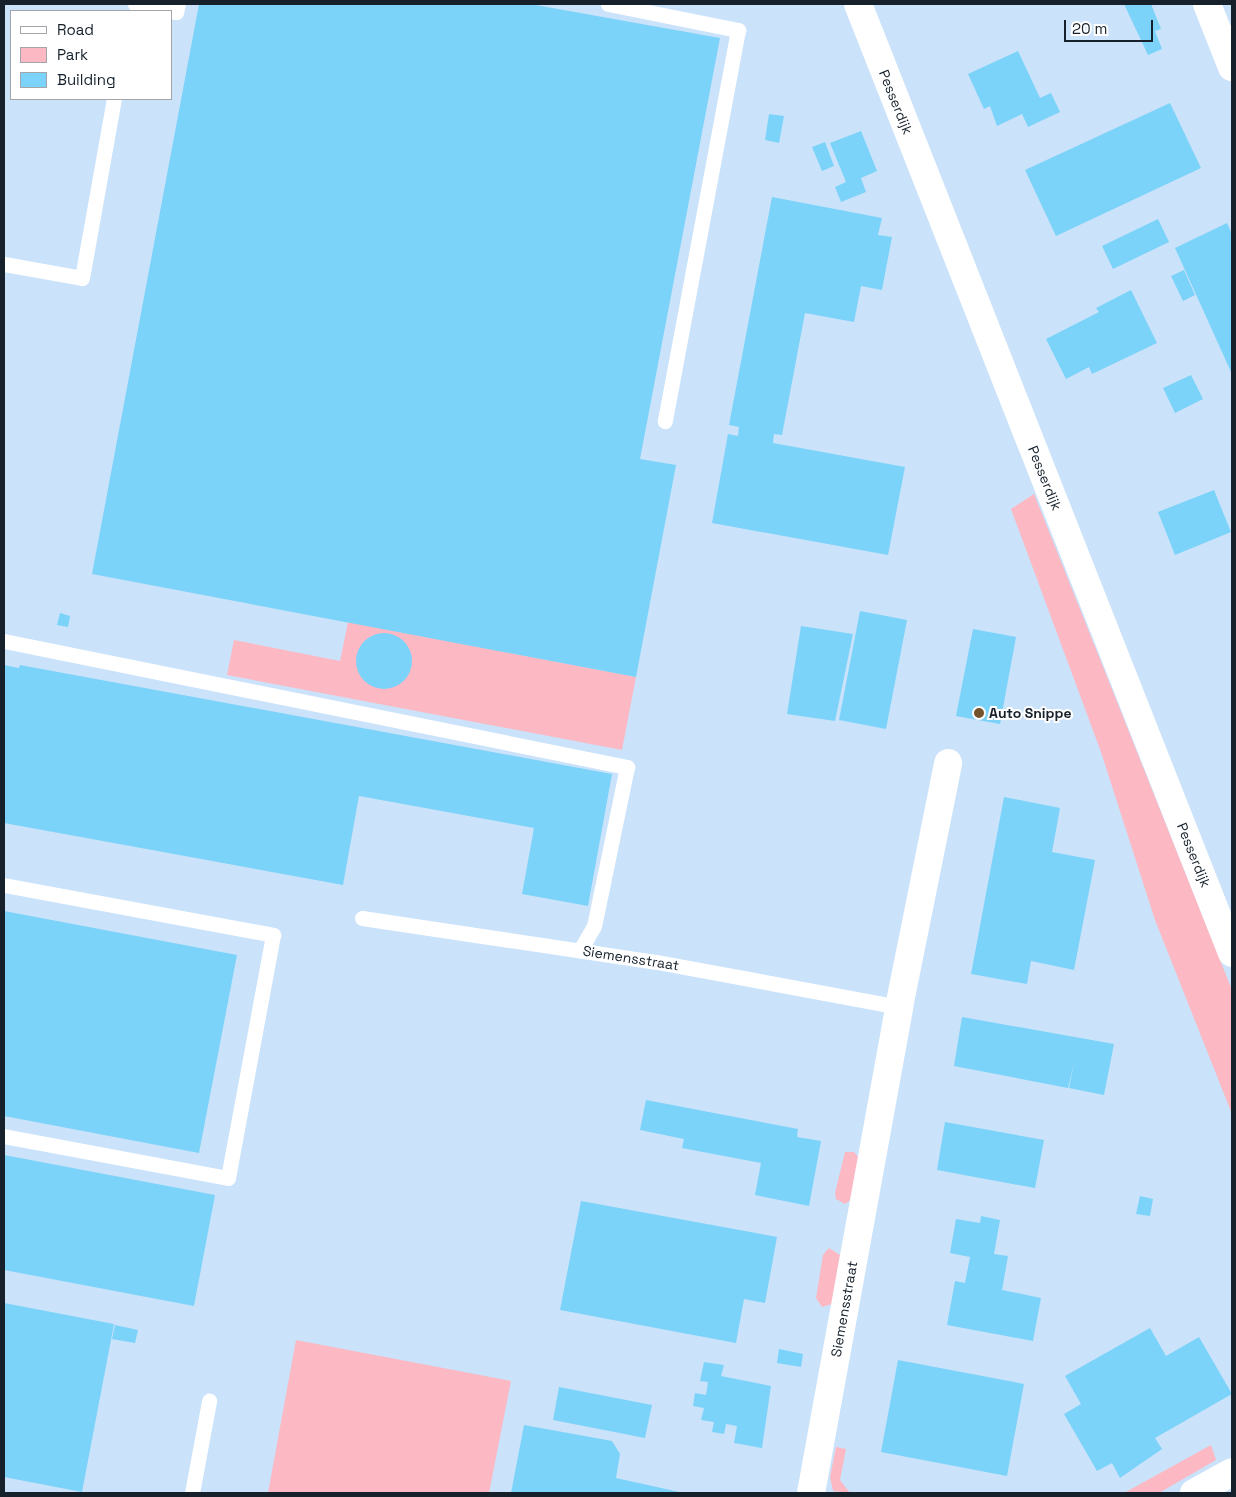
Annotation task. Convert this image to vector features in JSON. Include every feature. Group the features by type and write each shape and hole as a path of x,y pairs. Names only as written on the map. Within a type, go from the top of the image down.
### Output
{"street":[{"name":"Pesserdijk","path":"858,4 1232,953"},
{"path":"1207,4 1232,67"},
{"name":"Siemensstraat","path":"811,1493 898,1007 948,763"},
{"path":"1194,1493 1232,1472"}],"lane":[{"path":"133,4 165,10"},
{"path":"608,4 738,30 665,421"},
{"path":"4,264 82,278 114,100"},
{"path":"4,641 627,767 594,926 580,950"},
{"path":"4,885 274,935 228,1178 4,1136"},
{"name":"Siemensstraat","path":"362,918 580,950 898,1007"},
{"path":"192,1493 209,1401"}],"green space":[{"path":"1034,494 1232,990 1232,1114 1155,920 1101,752 1011,509"},
{"path":"348,622 636,677 622,750 227,675 234,640 340,661"},
{"path":"845,1152 854,1152 859,1158 852,1199 845,1204 836,1199 835,1193"},
{"path":"829,1248 840,1255 832,1304 822,1307 816,1298 823,1255"},
{"path":"296,1340 511,1381 489,1493 268,1493"},
{"path":"1211,1445 1216,1460 1159,1493 1124,1493"},
{"path":"836,1447 846,1449 840,1480 850,1493 833,1491 830,1477"}],"building":[{"path":"199,4 530,4 720,38 640,459 676,465 636,677 92,574"},
{"path":"1124,4 1151,4 1161,29 1155,31 1162,49 1148,55"},
{"path":"1018,51 1040,98 1051,93 1060,112 1028,127 1022,114 997,126 990,106 984,109 968,74"},
{"path":"1170,103 1201,168 1056,236 1025,170"},
{"path":"769,114 784,116 779,143 765,140"},
{"path":"861,131 877,171 861,178 866,192 841,202 835,187 846,182 830,143"},
{"path":"825,142 834,166 822,171 812,147"},
{"path":"772,197 882,218 878,235 892,237 882,290 861,286 854,322 805,313 782,435 774,434 773,443 905,467 888,555 712,523 728,434 738,436 739,427 729,425"},
{"path":"1158,219 1169,242 1113,269 1102,246"},
{"path":"1227,223 1232,234 1232,374 1175,248"},
{"path":"1184,270 1195,295 1183,301 1171,276"},
{"path":"1131,290 1157,343 1092,374 1089,367 1066,379 1046,339 1099,312 1096,308"},
{"path":"1191,375 1203,399 1175,413 1163,388"},
{"path":"1214,490 1231,532 1175,555 1158,512"},
{"path":"860,611 907,620 886,729 839,720"},
{"path":"60,613 70,616 68,627 57,625"},
{"path":"801,626 853,634 835,721 787,714"},
{"path":"973,629 1016,637 1000,724 956,716"},
{"path":"384,633 395,635 404,641 410,650 412,661 410,672 404,681 395,687 384,689 373,687 364,681 358,672 356,661 358,650 364,641 373,635"},
{"path":"4,665 19,668 20,665 612,774 588,906 522,894 534,828 359,796 343,885 4,823"},
{"path":"1004,797 1060,808 1052,852 1095,860 1074,970 1031,961 1027,984 971,974"},
{"path":"4,911 237,955 199,1153 4,1116"},
{"path":"962,1017 1114,1044 1104,1095 1069,1088 1074,1063 1068,1088 954,1066"},
{"path":"646,1100 798,1129 797,1137 821,1141 809,1206 755,1195 761,1163 682,1148 684,1139 640,1130"},
{"path":"945,1122 1044,1140 1035,1188 937,1170"},
{"path":"4,1155 215,1195 194,1306 4,1270"},
{"path":"1140,1196 1153,1199 1150,1216 1136,1214"},
{"path":"581,1201 777,1237 765,1303 744,1299 736,1343 560,1310"},
{"path":"981,1216 1000,1220 994,1254 1008,1256 1002,1290 1041,1298 1033,1341 947,1325 955,1281 965,1283 970,1257 950,1253 956,1219 980,1223"},
{"path":"4,1303 114,1324 82,1492 4,1477"},
{"path":"115,1325 138,1330 135,1343 112,1339"},
{"path":"1150,1328 1166,1356 1199,1337 1232,1394 1155,1438 1162,1449 1120,1478 1112,1463 1097,1471 1064,1414 1081,1404 1065,1376"},
{"path":"779,1349 803,1354 801,1367 777,1363"},
{"path":"898,1360 1024,1384 1007,1476 881,1452"},
{"path":"704,1362 724,1365 721,1376 771,1386 762,1448 734,1443 737,1426 726,1424 724,1434 712,1432 714,1422 701,1420 704,1408 693,1406 695,1393 706,1395 708,1382 700,1381"},
{"path":"559,1387 652,1405 645,1438 553,1420"},
{"path":"524,1425 612,1441 620,1454 616,1478 684,1493 511,1493"}],"place":[{"name":"Auto Snippe","path":"979,713"}]}
